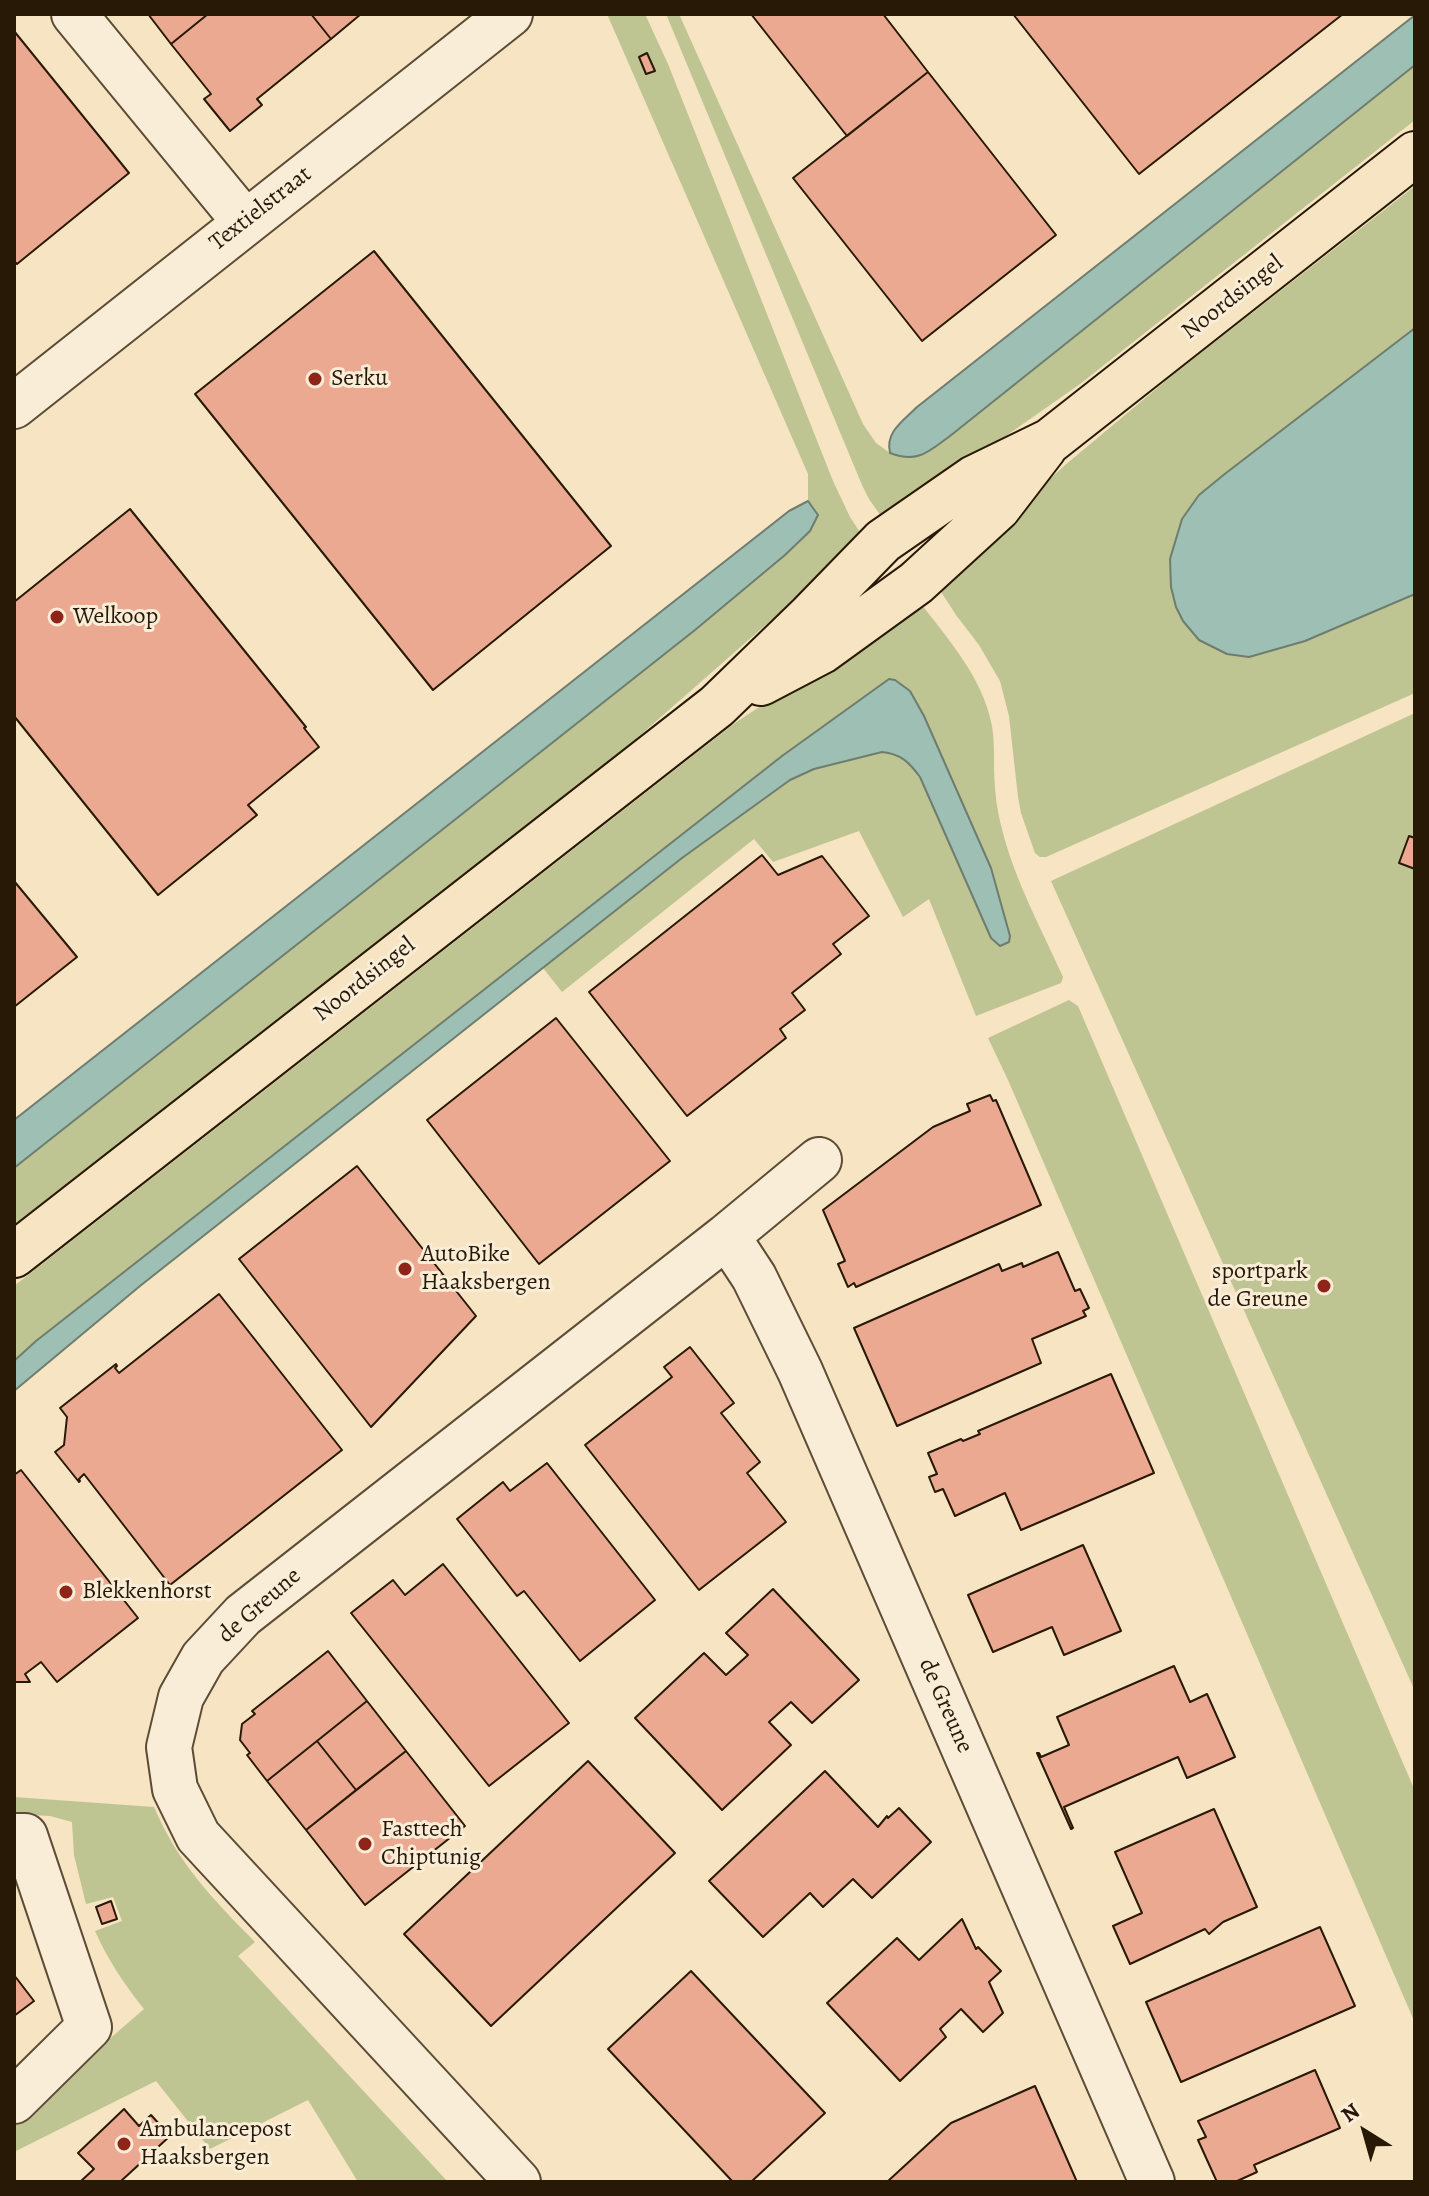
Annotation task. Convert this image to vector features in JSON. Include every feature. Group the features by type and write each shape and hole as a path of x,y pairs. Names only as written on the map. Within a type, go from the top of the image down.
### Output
{"main road":[{"name":"Noordsingel","path":"14,1255 717,706 822,651 916,583 998,508 1050,441 1415,154"}],"street":[{"path":"74,14 245,222"},
{"name":"Textielstraat","path":"14,406 510,14"},
{"name":"de Greune","path":"518,2182 198,1836 175,1789 169,1747 181,1697 203,1658 243,1615 727,1236 819,1160"},
{"name":"de Greune","path":"727,1236 754,1277 800,1371 1152,2182"},
{"path":"14,1836 25,1836 89,2027 14,2101"}],"green space":[{"path":"607,14 645,14 668,64 833,481 863,537 629,745 14,1227 14,1168 695,630 785,555 810,531 818,515 808,501 808,474"},
{"path":"666,14 679,14 863,424 876,443 890,453 923,455 950,436 1415,65 1415,120 1080,384 886,520 862,485"},
{"path":"1415,186 1415,328 1199,495 1182,519 1305,641 1415,594 1415,693 1046,857 1040,857 1035,853 1021,813 1009,716 1000,681 936,584 1064,466 1174,374"},
{"path":"918,600 952,644 981,691 993,730 995,788 1007,848 1063,977 1061,983 976,1016 929,899 903,917 859,831 773,862 754,839 562,992 543,968 682,858 790,780 814,769 882,752 904,760 920,777 991,938 895,680 14,1361 14,1286 735,723"},
{"name":"sportpark de Greune","path":"1415,713 1415,1691 1051,881"},
{"path":"1069,1000 1078,1006 1415,1791 1415,2023 988,1038"},
{"path":"14,1797 154,1807 186,1864 255,1942 238,1956 448,2182 358,2182 308,2100 210,2149 156,2081 14,2152 14,2122 144,2009 117,1972 95,1931 122,1921 113,1897 86,1904 74,1855 72,1822 50,1816 14,1814"}],"water":[{"path":"1415,15 1415,65 950,436 916,456 890,453 893,433 917,407"},
{"path":"1415,328 1415,594 1305,641 1249,657 1227,654 1199,640 1183,621 1171,587 1170,559 1182,519 1199,495"},
{"path":"808,501 818,515 810,531 785,555 695,630 14,1168 14,1120 789,511"},
{"path":"889,679 910,691 924,716 991,868 1009,942 1000,946 991,938 920,777 908,763 882,752 814,769 790,780 682,858 140,1286 14,1391 14,1361 36,1341 782,756"}],"building":[{"path":"148,14 208,14 171,44"},
{"path":"208,14 311,14 331,39 257,99 262,105 230,131 204,99 211,94 171,44"},
{"path":"311,14 361,14 331,39"},
{"path":"751,14 883,14 928,72 847,136"},
{"path":"1013,14 1343,14 1139,174"},
{"path":"14,31 129,173 17,264 14,261"},
{"path":"647,53 655,71 646,74 639,57"},
{"path":"928,72 1056,235 922,341 793,178"},
{"path":"374,251 611,546 433,690 195,394"},
{"path":"130,509 319,747 248,805 257,815 158,895 14,716 14,602"},
{"path":"1409,836 1415,838 1415,869 1399,863"},
{"path":"762,855 778,875 822,856 869,916 833,944 841,954 792,993 805,1010 780,1029 786,1038 687,1116 589,992"},
{"path":"14,881 77,957 14,1007"},
{"path":"556,1018 670,1161 539,1264 427,1120"},
{"path":"990,1095 993,1101 996,1100 1041,1205 856,1287 854,1283 848,1287 838,1264 845,1261 823,1210 933,1127 970,1111 967,1104"},
{"path":"357,1166 476,1316 371,1427 239,1259"},
{"path":"1058,1252 1075,1291 1080,1289 1089,1308 1083,1311 1086,1316 1032,1339 1041,1363 897,1426 854,1328 999,1264 1002,1271 1022,1263 1023,1267"},
{"path":"219,1294 342,1450 170,1585 84,1474 79,1482 55,1452 64,1445 67,1417 60,1408 116,1364 119,1373"},
{"path":"690,1347 734,1403 721,1413 760,1462 747,1473 786,1522 699,1590 585,1445 672,1377 664,1367"},
{"path":"1111,1374 1154,1473 1021,1530 1005,1493 955,1516 943,1489 935,1492 929,1477 937,1474 928,1453 980,1434 978,1431"},
{"path":"547,1463 655,1600 580,1661 524,1591 517,1596 457,1519 503,1482 510,1491"},
{"path":"21,1470 138,1618 57,1682 41,1662 25,1674 30,1682 14,1682 14,1475"},
{"path":"1083,1545 1121,1631 1064,1655 1052,1627 993,1652 968,1595"},
{"path":"443,1564 569,1723 489,1786 351,1613 393,1580 405,1595"},
{"path":"773,1589 859,1680 812,1723 791,1702 769,1722 791,1745 722,1810 635,1718 704,1653 726,1675 748,1655 726,1633"},
{"path":"328,1651 367,1701 267,1781 247,1755 250,1753 240,1740 242,1724 255,1714 252,1711"},
{"path":"1174,1666 1190,1702 1207,1694 1235,1757 1187,1778 1178,1757 1064,1807 1071,1829 1037,1753 1041,1757 1069,1745 1057,1717"},
{"path":"367,1701 406,1751 356,1790 317,1741"},
{"path":"317,1741 356,1790 306,1830 267,1781"},
{"path":"406,1751 465,1826 365,1905 306,1830"},
{"path":"588,1761 675,1853 491,2026 404,1934"},
{"path":"825,1771 878,1827 899,1808 931,1842 872,1898 853,1879 823,1907 810,1893 763,1937 709,1881"},
{"path":"1214,1809 1257,1907 1223,1922 1209,1934 1205,1929 1130,1964 1113,1926 1142,1913 1115,1852"},
{"path":"111,1901 117,1919 102,1924 96,1907"},
{"path":"962,1919 976,1949 978,1947 1001,1971 989,1982 1003,2013 983,2032 961,2009 940,2029 946,2037 900,2081 827,2003 897,1938 919,1960"},
{"path":"1320,1927 1355,2006 1181,2082 1146,2002"},
{"path":"691,1971 825,2113 751,2182 733,2182 608,2049"},
{"path":"14,1975 34,2001 14,2016"},
{"path":"1315,2070 1340,2128 1254,2165 1257,2172 1235,2182 1217,2182 1198,2140 1206,2137 1198,2121"},
{"path":"1035,2086 1077,2182 887,2182 951,2123"},
{"name":"Ambulancepost Haaksbergen","path":"124,2109 139,2126 151,2115 170,2136 120,2182 80,2182 94,2169 78,2153"}],"place":[{"name":"Serku","path":"315,379"},
{"name":"Welkoop","path":"57,617"},
{"name":"AutoBike Haaksbergen","path":"405,1269"},
{"name":"sportpark de Greune","path":"1324,1286"},
{"name":"Blekkenhorst","path":"66,1592"},
{"name":"Fasttech Chiptunig","path":"365,1844"},
{"name":"Ambulancepost Haaksbergen","path":"124,2144"}]}
